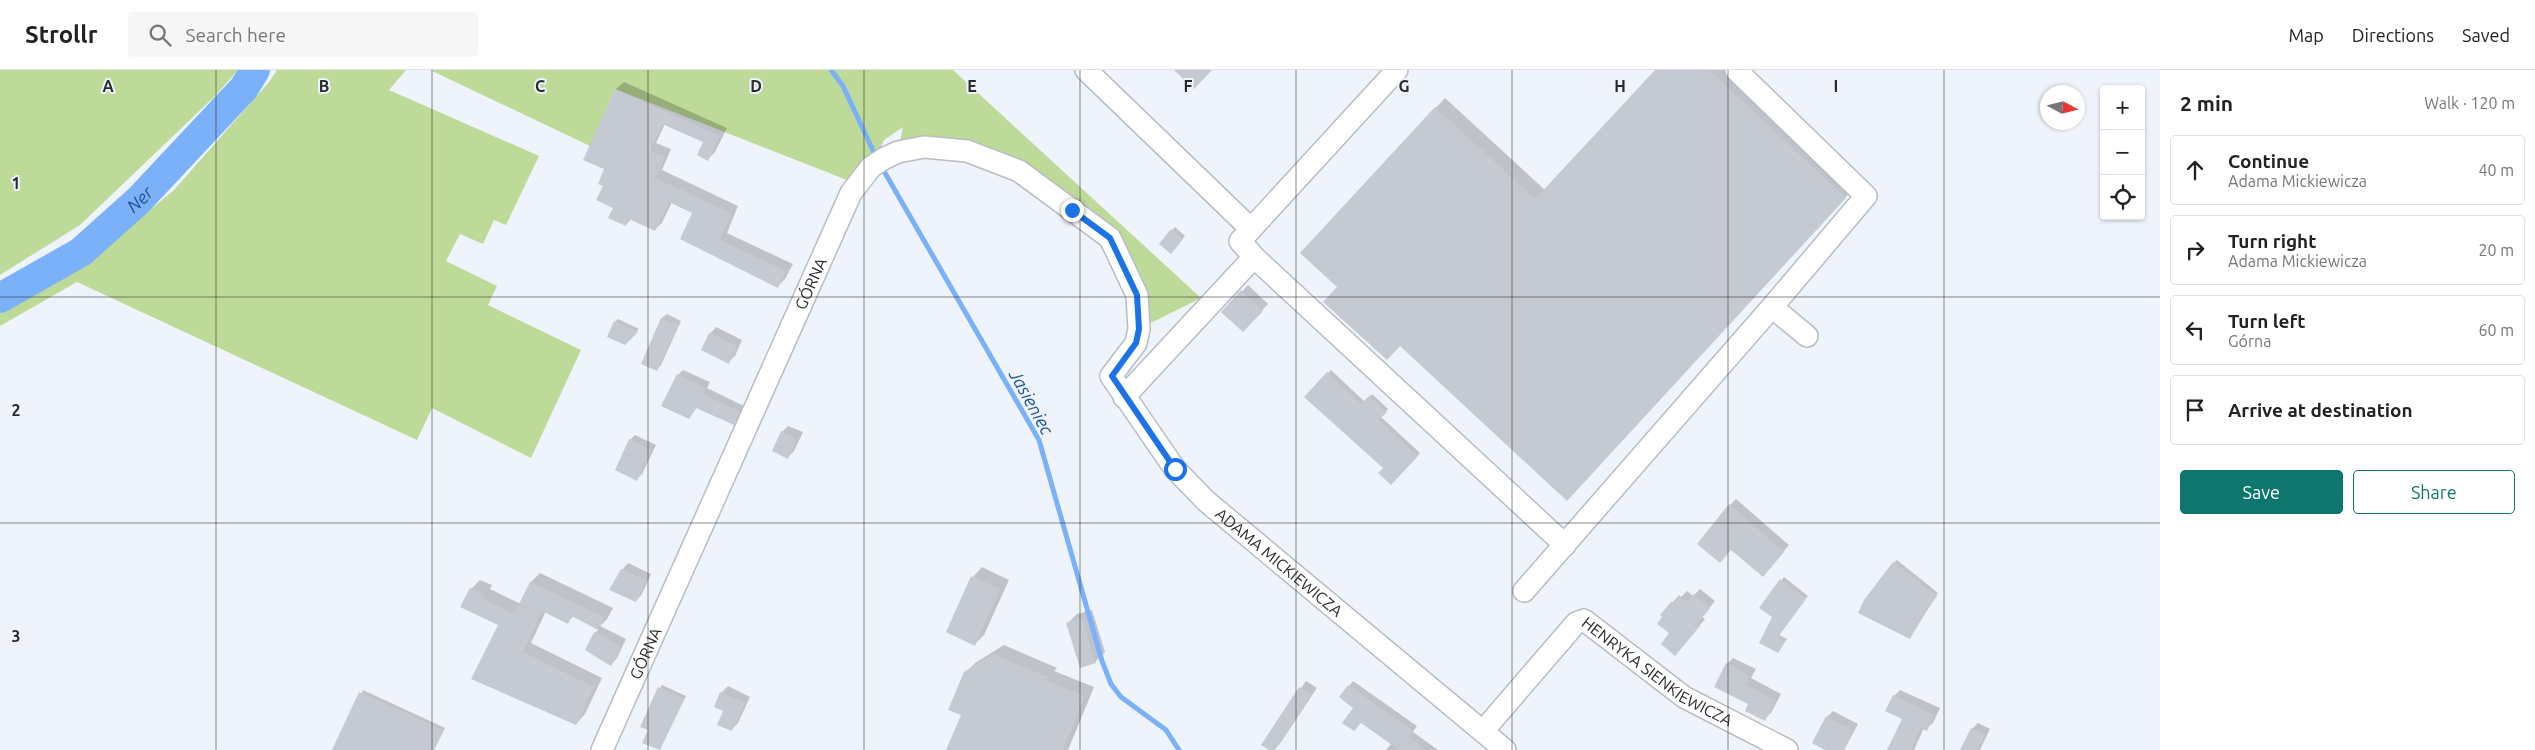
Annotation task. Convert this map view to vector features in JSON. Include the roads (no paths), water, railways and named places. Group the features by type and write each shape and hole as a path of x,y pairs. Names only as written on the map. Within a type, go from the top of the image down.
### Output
{"street":[{"path":"1086,70 1251,229"},
{"path":"1398,70 1240,241 1254,257 1565,544"},
{"path":"1524,591 1772,307 1866,196 1736,70"},
{"name":"GÓRNA","path":"602,750 851,193 878,162 898,152 924,146 966,151 1019,171 1110,238 1137,295 1139,329 1136,343"},
{"path":"1124,397 1254,257"},
{"path":"1772,307 1807,336"},
{"name":"ADAMA MICKIEWICZA","path":"1136,343 1112,376 1124,397 1175,469 1206,501 1504,750"},
{"name":"HENRYKA SIENKIEWICZA","path":"1483,731 1576,623 1584,620 1684,697 1787,750"}],"waterway":[{"name":"Ner","path":"0,298 81,252 139,200 244,88 255,70"},
{"name":"Jasieniec","path":"831,70 843,86 877,159"},
{"name":"Jasieniec","path":"881,166 1039,440 1102,661 1111,684 1121,697 1166,730 1179,750"}]}
